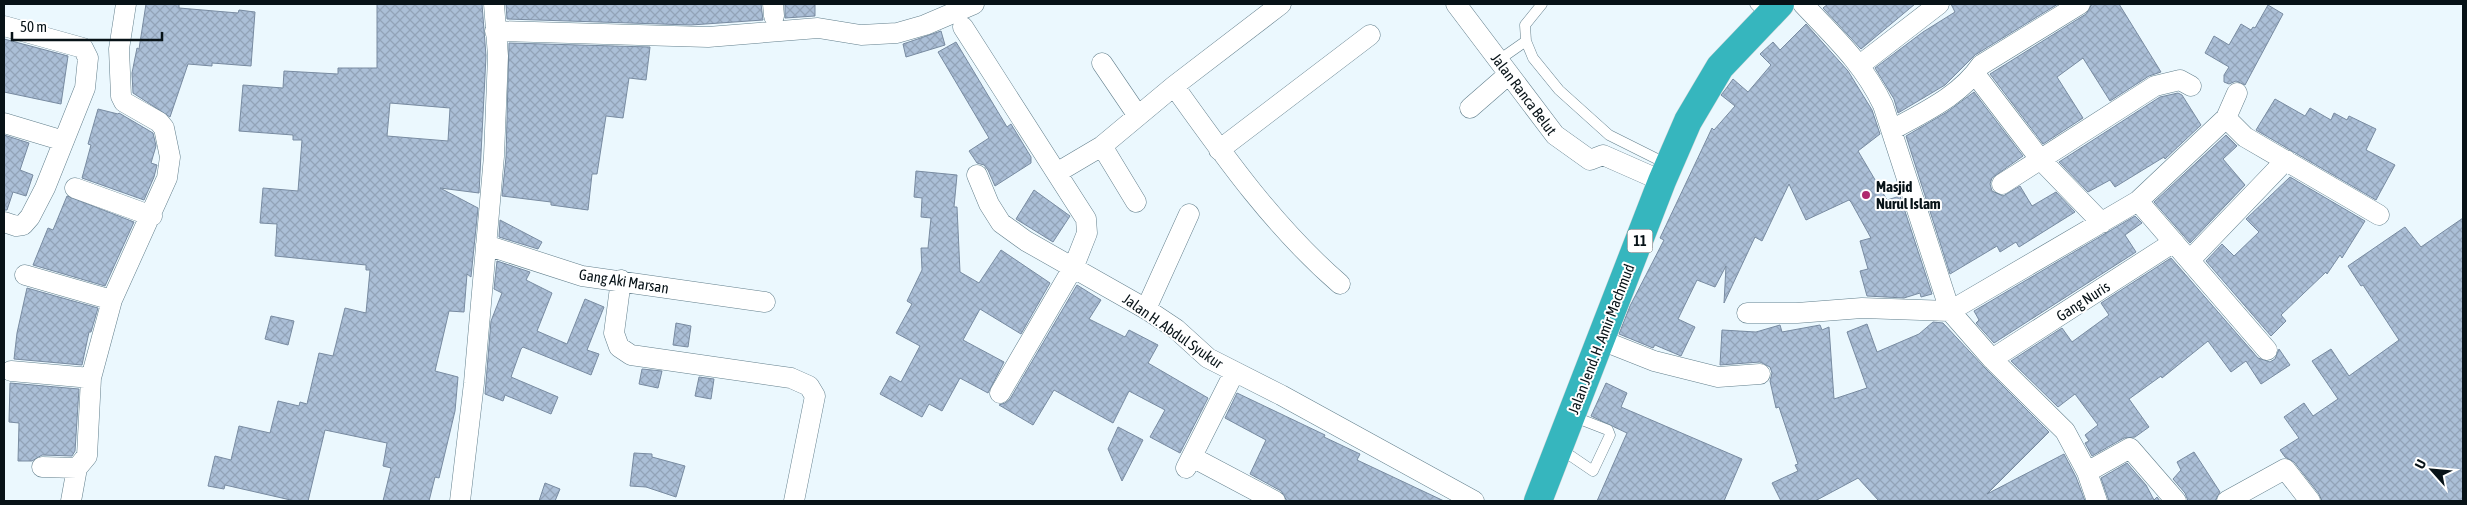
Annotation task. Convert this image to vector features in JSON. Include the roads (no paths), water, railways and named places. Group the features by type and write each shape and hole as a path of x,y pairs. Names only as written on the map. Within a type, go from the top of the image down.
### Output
{"highway":[{"name":"Jalan Jend. H. Amir Machmud","path":"1538,501 1688,121 1720,67 1767,8"}],"street":[{"path":"71,501 77,468 87,456 91,378 112,300 152,216 167,178 170,157 164,128 159,122 124,102 121,96 119,49 126,4"},
{"path":"460,501 474,383 497,93 498,56 494,4"},
{"path":"495,31 708,37 818,28 861,35 897,34 956,15 974,4"},
{"path":"1058,172 1102,146 1174,86 1281,4"},
{"name":"Jalan Ranca Belut","path":"1456,4 1555,135 1564,144 1590,160 1603,155 1666,173"},
{"path":"1804,4 1860,65 1870,79 1892,130 1947,302 1992,359 2066,431 2087,472 2097,501"},
{"path":"1860,65 1939,4"},
{"path":"1892,130 1934,107 1970,81 1981,65 2080,4"},
{"path":"956,15 1058,172 1086,219 1087,233 1074,266 1000,393"},
{"path":"4,26 83,48 88,58 85,88 45,188 30,217 13,224"},
{"path":"1220,150 1370,35"},
{"path":"1102,63 1138,116"},
{"path":"1470,108 1509,74"},
{"path":"1975,74 2040,159 2102,224"},
{"path":"2002,184 2155,86 2180,80 2191,86"},
{"path":"1174,86 1220,150 1280,225 1311,259 1340,284"},
{"path":"1748,314 1797,313 1947,302 2102,224 2138,201 2226,118 2237,93"},
{"path":"2226,118 2246,138 2380,215"},
{"path":"4,124 64,141"},
{"path":"1102,146 1136,202"},
{"path":"2190,260 2286,160"},
{"name":"Jalan H. Abdul Syukur","path":"976,175 989,204 1001,223 1026,241 1074,266 1146,309 1176,329 1208,358 1281,395 1474,501"},
{"path":"76,188 152,216"},
{"path":"2138,201 2267,350"},
{"path":"1146,309 1189,214"},
{"name":"Gang Nuris","path":"1992,359 2174,242"},
{"name":"Gang Aki Marsan","path":"486,245 582,276 621,280 765,302"},
{"path":"25,275 112,300"},
{"path":"621,280 614,333 619,347 631,355 791,378 809,386 815,396 794,501"},
{"path":"1601,340 1654,361 1718,377 1760,374"},
{"path":"11,371 91,378"},
{"path":"1234,372 1189,462 1276,501"},
{"path":"2087,472 2130,448 2176,501"},
{"path":"42,467 77,468"},
{"path":"2227,501 2285,469 2310,501"}],"lane":[{"path":"1542,4 1525,25 1526,41 1533,58 1559,90 1609,135 1666,173"},
{"path":"1506,54 1526,41"},
{"path":"1557,451 1571,456 1593,471 1610,435 1608,430 1571,416"}],"place":[{"name":"Masjid Nurul Islam","path":"1866,195"}]}
